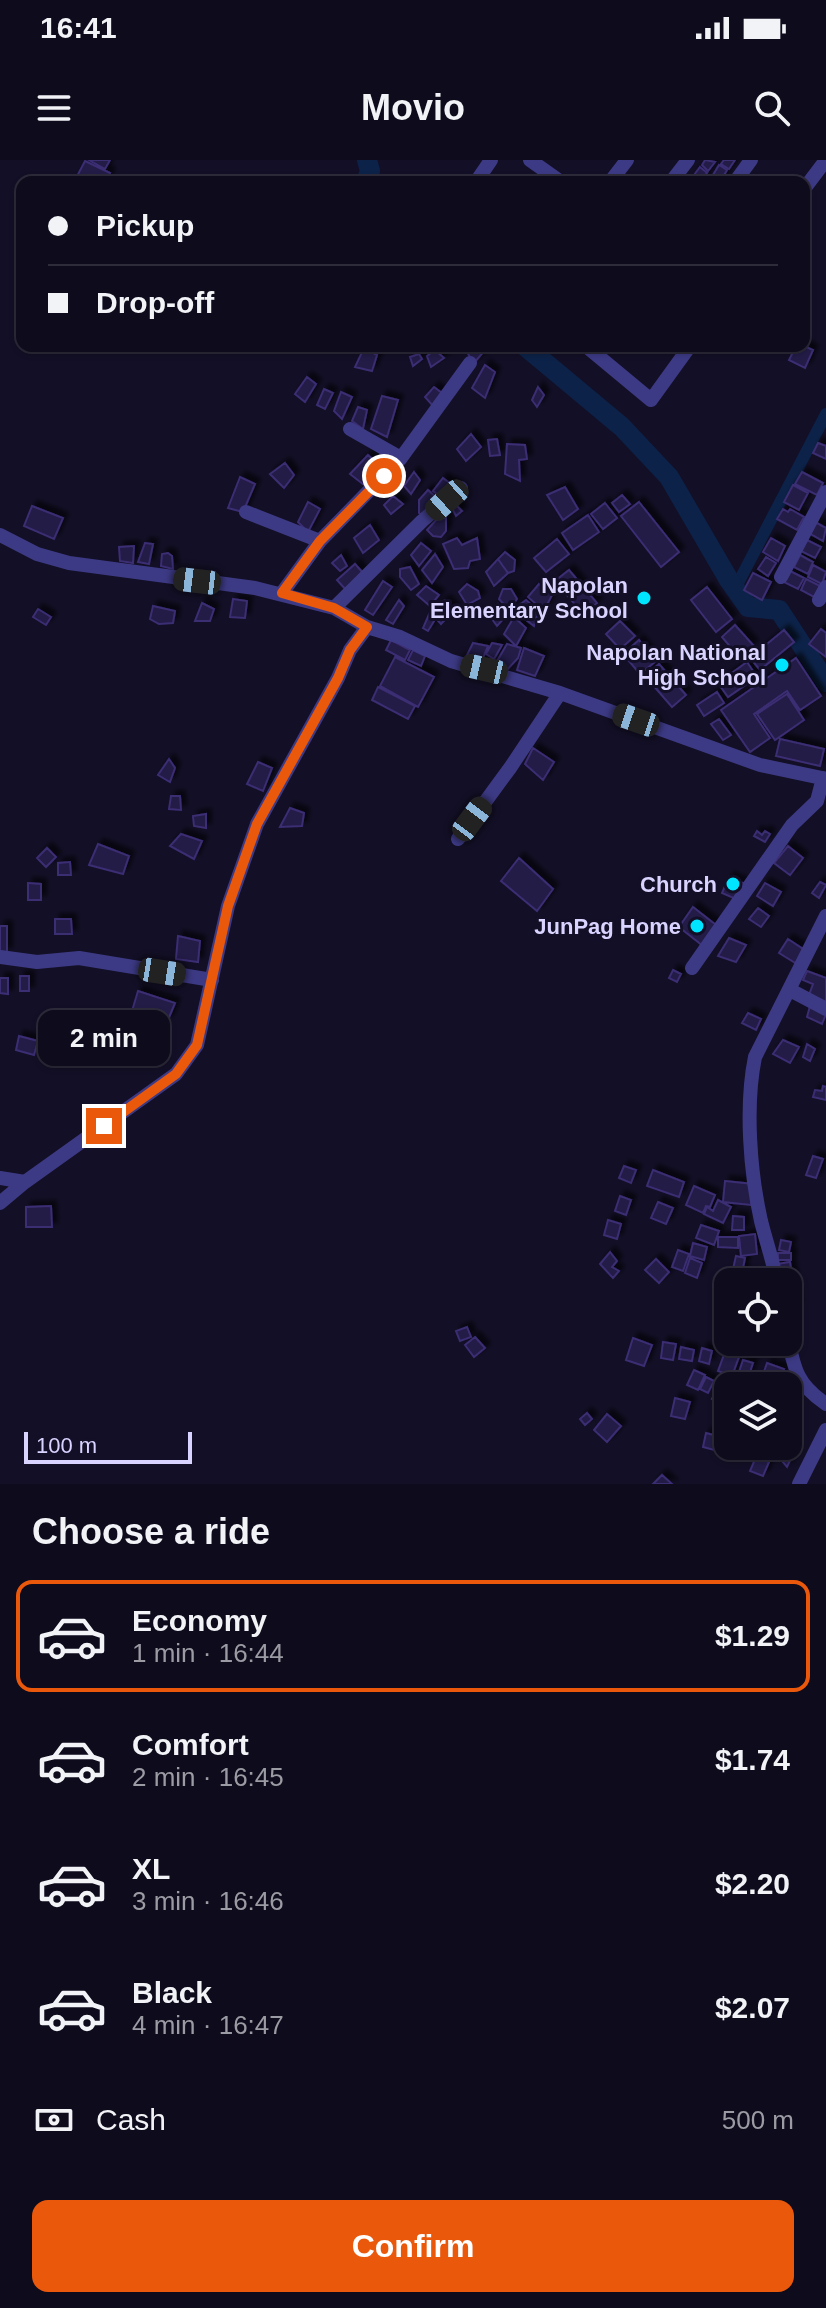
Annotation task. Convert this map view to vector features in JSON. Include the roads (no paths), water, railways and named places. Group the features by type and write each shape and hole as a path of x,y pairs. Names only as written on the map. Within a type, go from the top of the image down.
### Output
{"street":[{"path":"530,160 553,176"},
{"path":"615,176 627,160"},
{"path":"676,176 688,160"},
{"path":"593,352 651,400 686,352"},
{"path":"602,359 608,352"},
{"path":"282,593 320,541 401,458 470,363"},
{"path":"350,429 401,458"},
{"path":"334,608 422,521 461,488"},
{"path":"781,577 826,492"},
{"path":"246,512 320,541"},
{"path":"0,535 37,554 69,563 282,593 334,608 367,627 400,637 451,661 560,693 760,765 825,778 817,801 792,825 692,968"},
{"path":"0,1203 176,1074 197,1045 228,906 257,824 338,678 350,650 367,627"},
{"path":"458,839 560,693"},
{"path":"773,1268 755,1182 750,1118 751,1074 755,1057 826,916"},
{"path":"0,957 37,962 79,958 212,980"},
{"path":"790,990 826,1009"},
{"path":"0,1178 25,1182"},
{"path":"792,1356 797,1375 807,1391 826,1404"},
{"path":"799,1484 826,1430"}],"waterway":[{"path":"367,160 368,176"},
{"path":"532,352 622,427 669,477 748,607 779,610 826,682"},
{"path":"735,589 826,414"}],"place":[{"name":"Napolan Elementary School","path":"644,598"},
{"name":"Napolan National High School","path":"782,665"},
{"name":"Church","path":"733,884"},
{"name":"JunPag Home","path":"697,926"}]}
